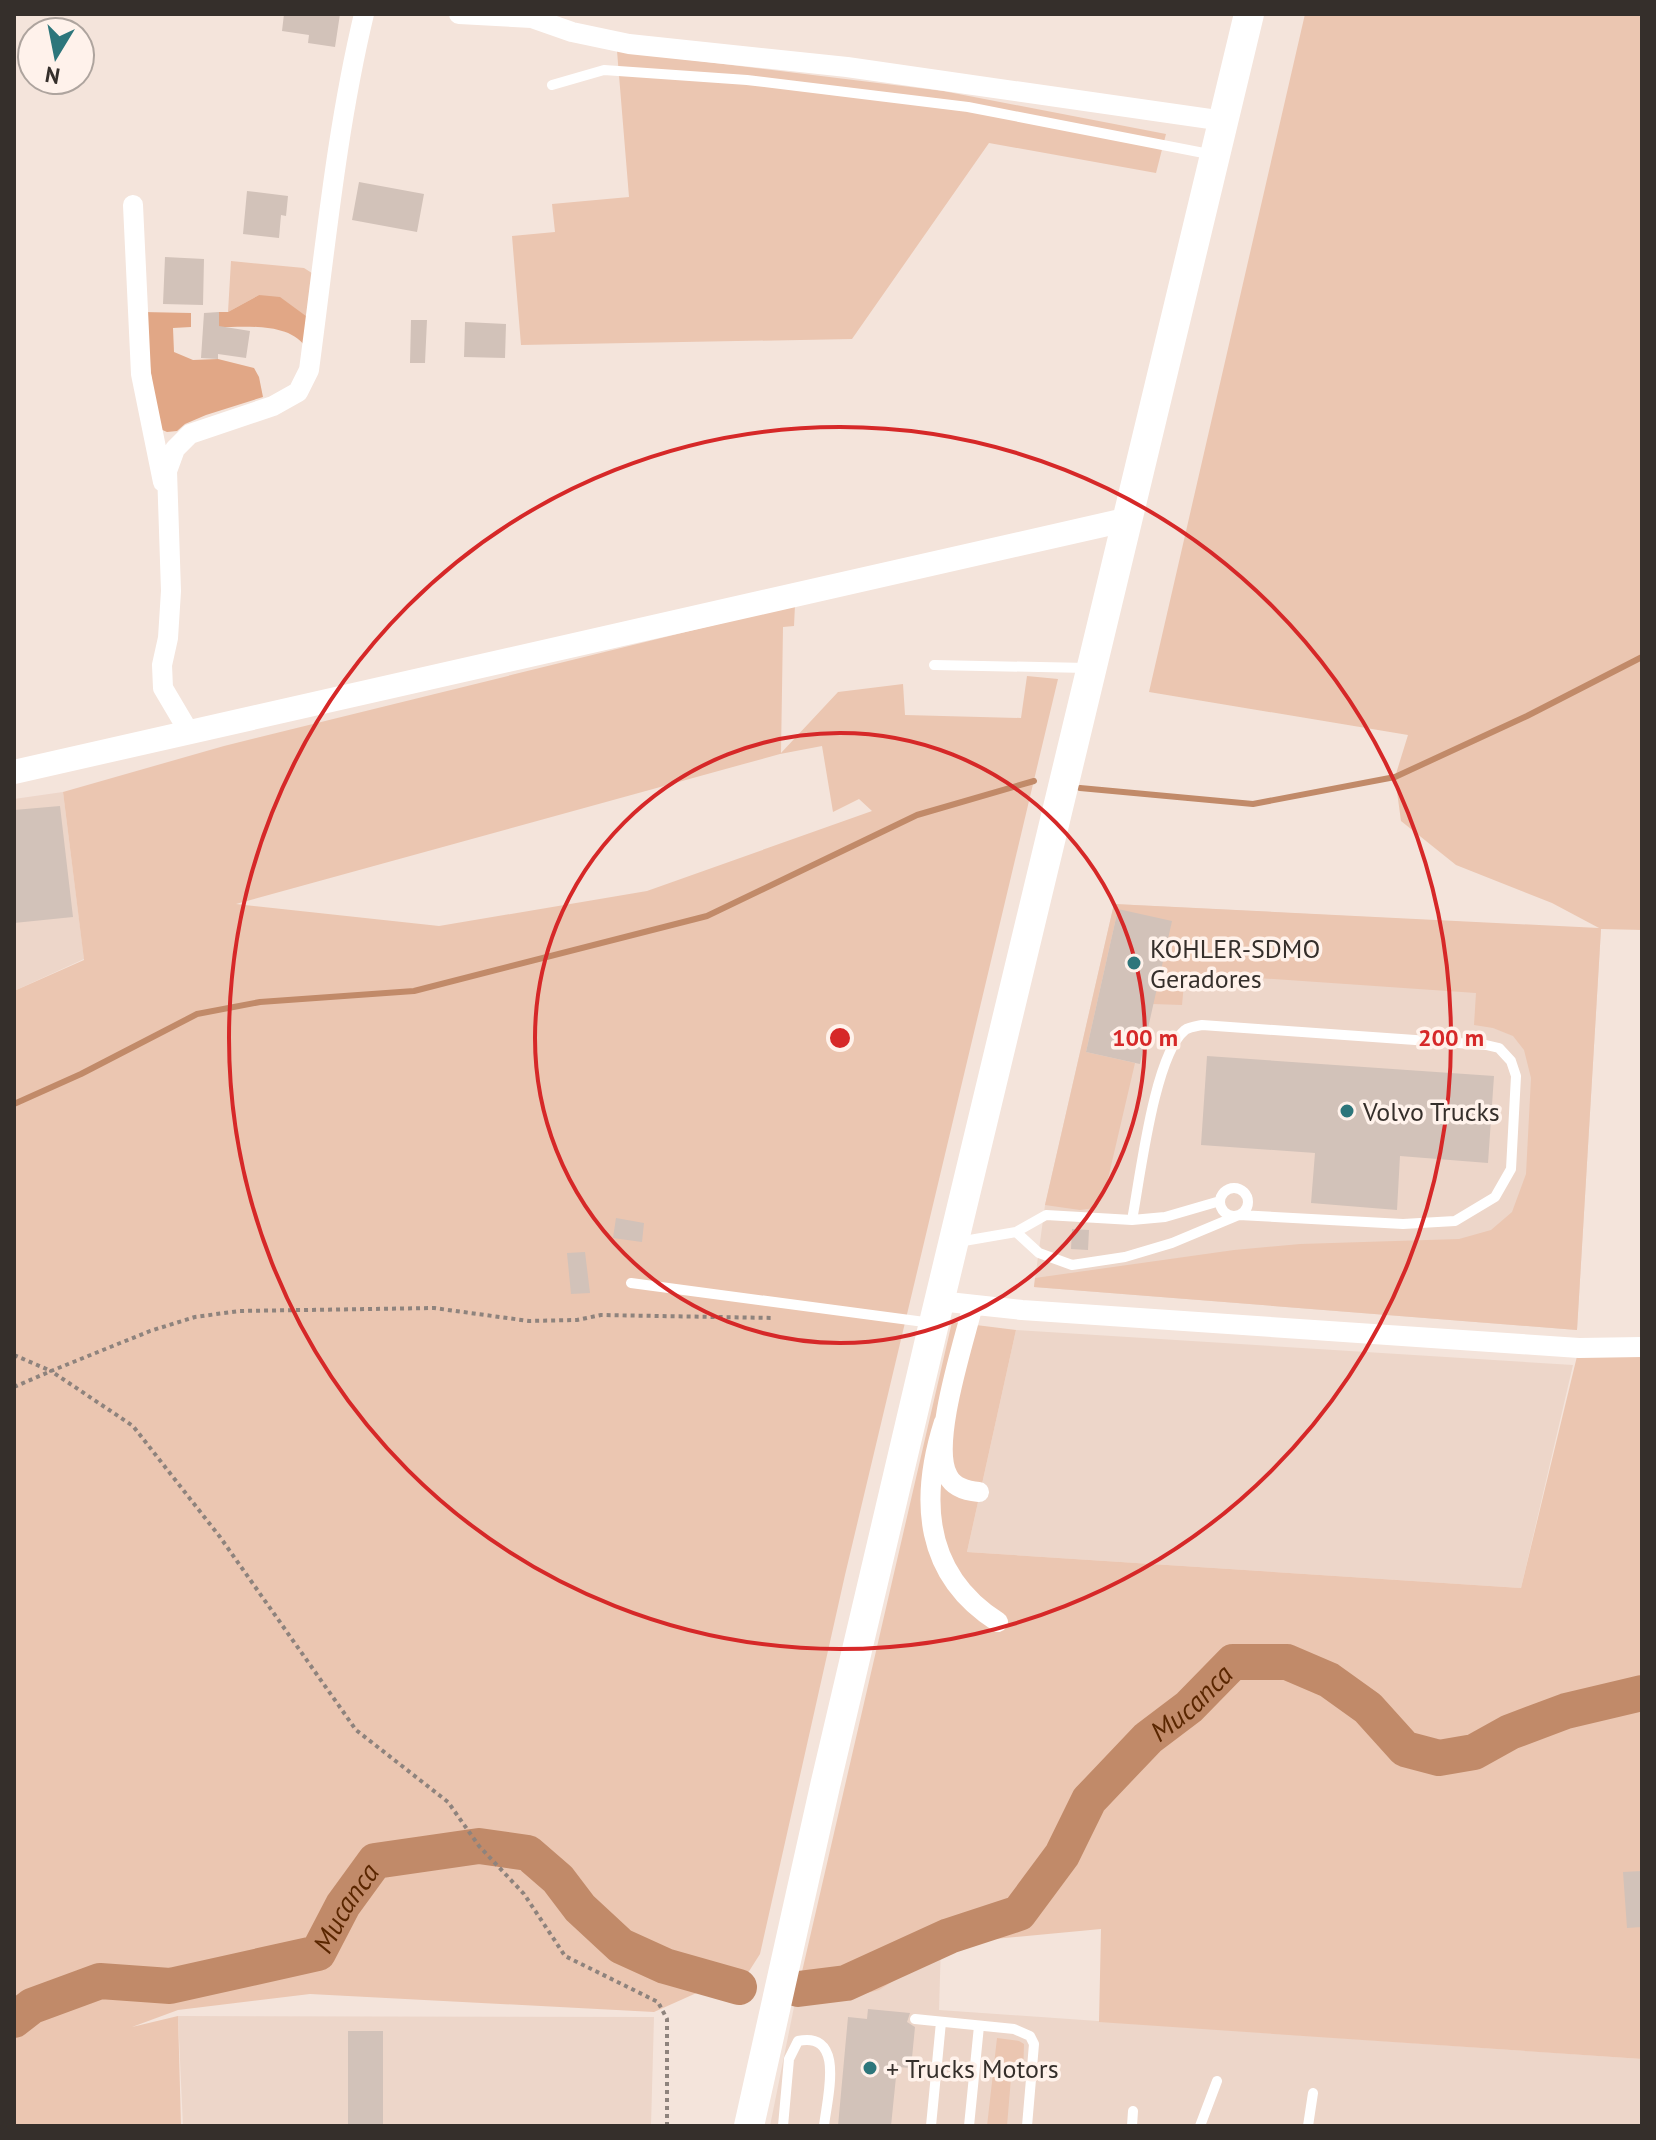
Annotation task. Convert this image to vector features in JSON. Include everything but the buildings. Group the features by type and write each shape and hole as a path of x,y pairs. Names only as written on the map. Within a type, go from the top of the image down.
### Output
{"main road":[{"path":"749,2126 811,1846 953,1243 1249,14"}],"street":[{"path":"189,732 163,688 162,665 168,638 171,591 167,471 175,449 190,434 273,406 298,392 305,383 334,170 364,14"},
{"path":"459,14 532,18 572,32 629,44 847,67 1224,121"},
{"path":"133,205 141,374 167,502"},
{"path":"14,772 1125,520"},
{"path":"937,1312 973,1305 1563,1347 1642,1347"},
{"path":"973,1305 935,1451 930,1508 934,1537 943,1564 976,1608 998,1622"},
{"path":"944,1422 942,1453 948,1477 964,1491 979,1492"}],"lane":[{"path":"552,85 604,70 747,80 968,107 1216,155"},
{"path":"934,665 1090,668"},
{"path":"1132,1220 1160,1073 1172,1047 1185,1030 1202,1025 1486,1045 1499,1048 1511,1061 1516,1076 1511,1169 1495,1197 1455,1221 1403,1224 1239,1215 1226,1212 1220,1201"},
{"path":"953,1243 1016,1232 1046,1215 1132,1220 1165,1217 1220,1201 1227,1190 1236,1188 1244,1192 1248,1205 1239,1215 1172,1243 1125,1257 1072,1265 1039,1253 1016,1232"},
{"path":"631,1283 817,1307 937,1312"},
{"path":"915,2019 1014,2029 1030,2036 1034,2044 1027,2126"},
{"path":"931,2126 941,2022"},
{"path":"969,2126 979,2026"},
{"path":"783,2126 789,2059 798,2041 808,2039 820,2041 827,2049 830,2061 824,2126"},
{"path":"1200,2126 1217,2081"},
{"path":"1308,2126 1313,2093"},
{"path":"1132,2126 1133,2111"}],"path":[{"path":"14,1387 150,1331 195,1317 239,1311 434,1308 529,1321 577,1320 601,1315 770,1319 817,1307"},
{"path":"14,1355 51,1371 133,1426 220,1537 356,1730 448,1802 479,1846 524,1894 565,1956 658,2002 667,2019 667,2126"}],"shaded area":[{"path":"1305,14 1642,14 1642,930 1601,929 1577,1330 1034,1287 1035,1278 1234,1250 1300,1244 1459,1239 1491,1230 1512,1212 1526,1174 1531,1078 1524,1050 1513,1036 1474,1025 1476,993 1185,973 1182,1005 1153,1004 1118,909 1086,1052 1135,1063 1104,1196 1095,1208 1080,1210 1045,1205 1114,904 1599,928 1552,903 1456,865 1401,821 1395,777 1408,735 1149,692"},
{"path":"617,51 943,91 1166,134 1156,173 989,143 852,339 521,345 512,236 555,232 552,204 629,197"},
{"path":"231,261 304,268 315,275 310,319 259,295 228,312"},
{"path":"259,295 280,297 310,319 307,349 300,340 279,330 219,327 219,312 228,312"},
{"path":"143,312 191,313 191,327 173,328 174,352 193,360 218,359 254,368 263,397 206,415 177,431 167,432 158,428"},
{"path":"795,605 794,626 783,627 781,753 838,692 903,684 905,715 1021,718 1027,676 1058,679 845,1575 760,1954 739,1987 701,1991 654,2012 310,1994 178,2010 132,2027 178,2016 181,2126 14,2126 14,991 84,960 63,792 224,746","holes":["822,746 833,812 859,799 872,811 647,891 439,926 236,904 780,754"]},
{"path":"63,792 84,959 14,991 14,799"},
{"path":"1114,904 1601,929 1577,1330 1034,1287 1045,1205"},
{"path":"952,1322 1016,1330 967,1552 1521,1588 1579,1348 1642,1347 1642,2059 1099,2022 1101,1929 941,1944 906,1973 879,1990 836,2001 795,2002"},
{"path":"1016,1330 1573,1365 1521,1588 967,1552"},
{"path":"941,1944 939,2010 1642,2059 1642,2126 770,2126 795,2002 836,2001 906,1973"},
{"path":"178,2016 654,2017 651,2126 183,2126"},
{"path":"997,2038 1024,2044 1023,2079 1011,2078 1007,2126 987,2126"}],"waterway":[{"path":"1080,788 1253,804 1395,777 1527,716 1642,657"},
{"path":"14,1104 81,1074 197,1014 260,1002 414,991 707,916 917,815 1034,781"},
{"name":"Mucanca","path":"798,1989 846,1983 949,1936 1019,1913 1062,1855 1089,1800 1148,1738 1189,1707 1233,1662 1287,1662 1329,1680 1368,1708 1405,1749 1439,1758 1474,1752 1510,1732 1566,1711 1642,1693"},
{"name":"Mucanca","path":"14,2020 32,2006 100,1981 170,1986 318,1953 343,1905 375,1861 479,1846 528,1853 558,1879 580,1908 621,1946 665,1966 739,1987"}],"place":[{"name":"KOHLER-SDMO Geradores","path":"1134,963"},
{"name":"Volvo Trucks","path":"1347,1111"},
{"name":"+ Trucks Motors","path":"870,2068"}]}
